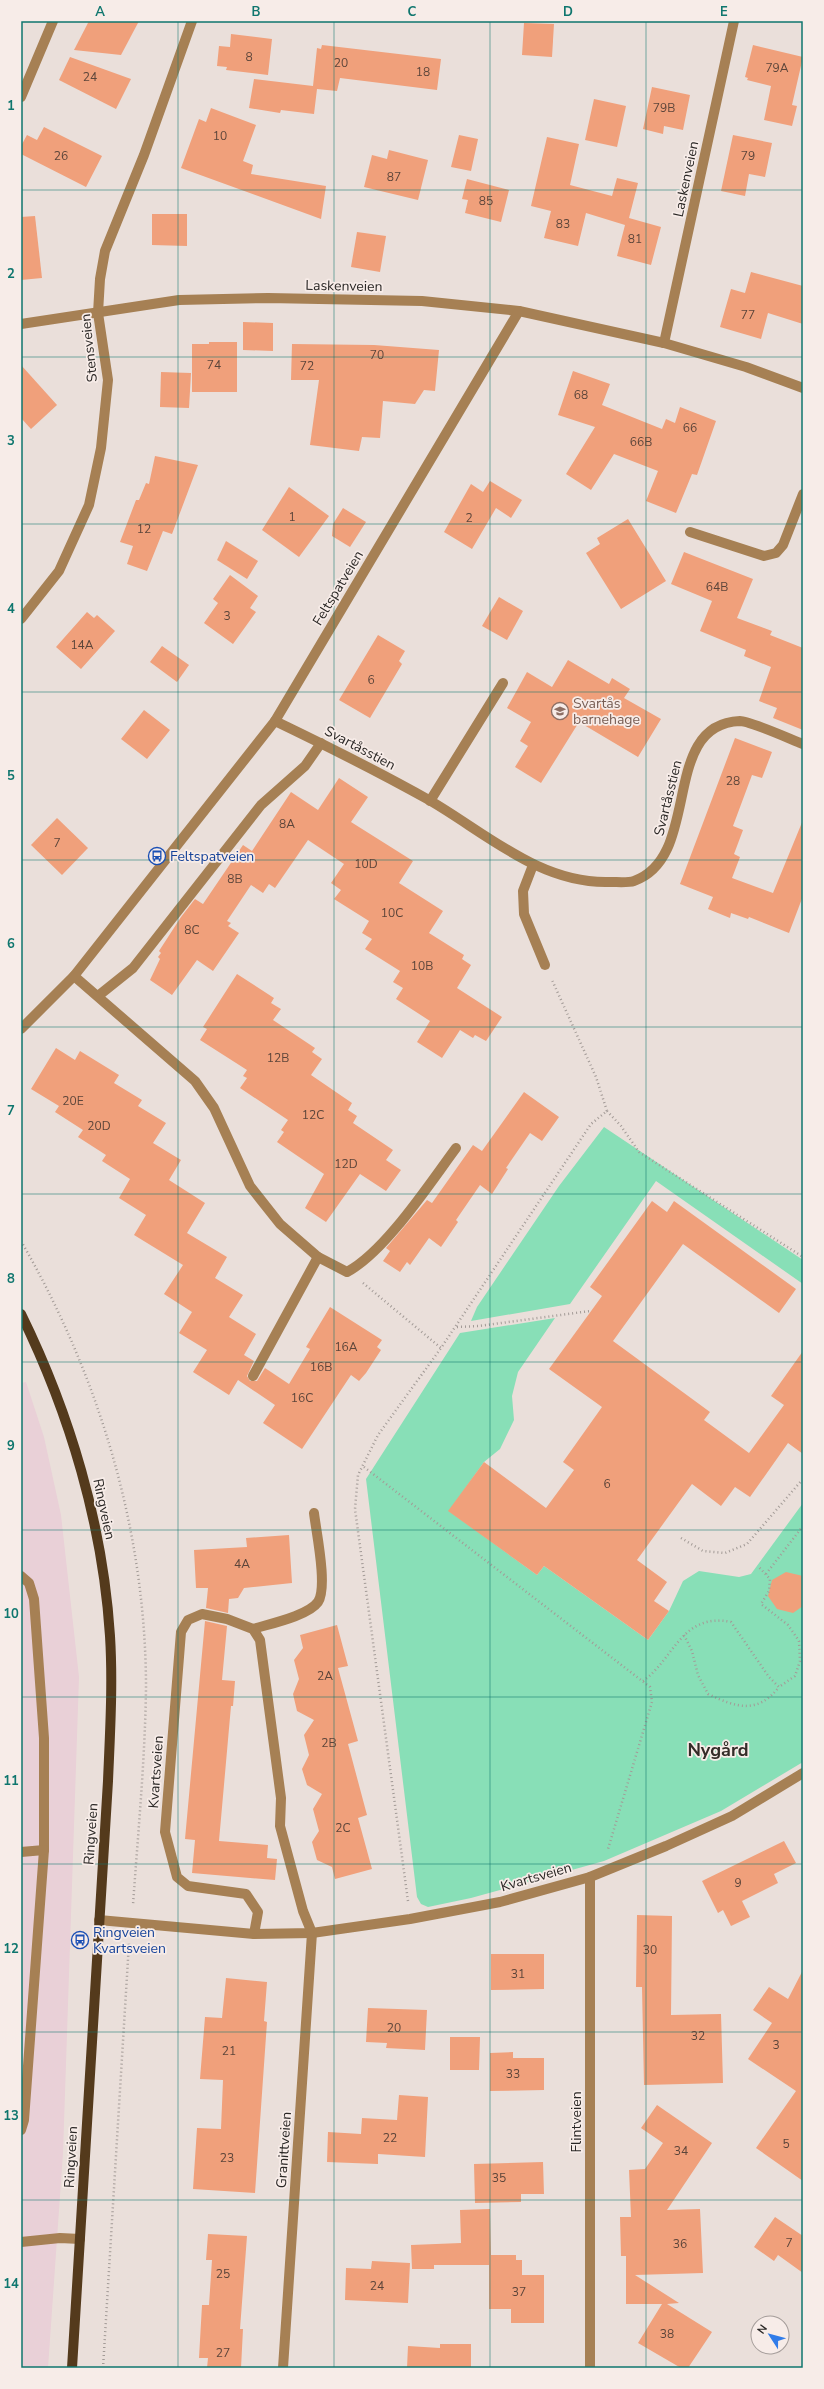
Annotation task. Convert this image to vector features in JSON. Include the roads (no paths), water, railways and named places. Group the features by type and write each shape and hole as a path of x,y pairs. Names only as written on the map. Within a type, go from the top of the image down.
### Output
{"main road":[{"name":"Ringveien","path":"21,1314 42,1358 67,1423 81,1470 97,1537 110,1636 110,1721 72,2368"}],"street":[{"path":"21,97 53,21"},
{"name":"Stensveien","path":"21,619 59,571 89,505 101,448 108,380 98,313 100,279 105,251 144,155 192,21"},
{"name":"Laskenveien","path":"664,343 734,21"},
{"name":"Laskenveien","path":"21,324 179,300 268,298 422,301 519,311 664,343 746,367 803,388"},
{"name":"Feltspatveien","path":"21,1029 74,976 275,721 519,311"},
{"path":"690,532 764,556 776,553 783,545 803,494"},
{"path":"430,801 503,683"},
{"name":"Svartåsstien","path":"275,721 321,743 430,801 486,839 533,865 589,883 634,881 654,870 671,846 688,769 699,743 717,726 741,721 803,744"},
{"path":"98,996 133,968 261,805 306,766 321,743"},
{"path":"533,865 523,891 524,914 545,965"},
{"path":"74,976 195,1081 214,1108 250,1186 280,1224 318,1257 347,1272 358,1266 411,1210 456,1148"},
{"path":"253,1376 318,1257"},
{"path":"312,1933 303,1911 280,1826 281,1798 261,1647 260,1640 253,1629 306,1611 318,1601 322,1585 314,1513"},
{"path":"21,1576 29,1583 34,1599 44,1738 44,1850 24,2120 21,2130"},
{"name":"Kvartsveien","path":"253,1629 227,1620 202,1614 188,1620 181,1632 165,1832 176,1877 188,1886 246,1894 258,1912 254,1934"},
{"name":"Kvartsveien","path":"99,1920 254,1934 312,1933 410,1919 500,1902 590,1877 605,1871 732,1816 803,1773"},
{"path":"21,1852 44,1850"},
{"name":"Flintveien","path":"590,1877 590,2368"},
{"name":"Granittveien","path":"283,2368 312,1933"},
{"path":"21,2242 60,2238 80,2239"}],"place":[{"name":"Svartås barnehage","path":"560,711"},
{"name":"Feltspatveien","path":"157,856"},
{"name":"Ringveien Kvartsveien","path":"80,1940"}],"district":[{"name":"Nygård","path":"718,1750"}]}
